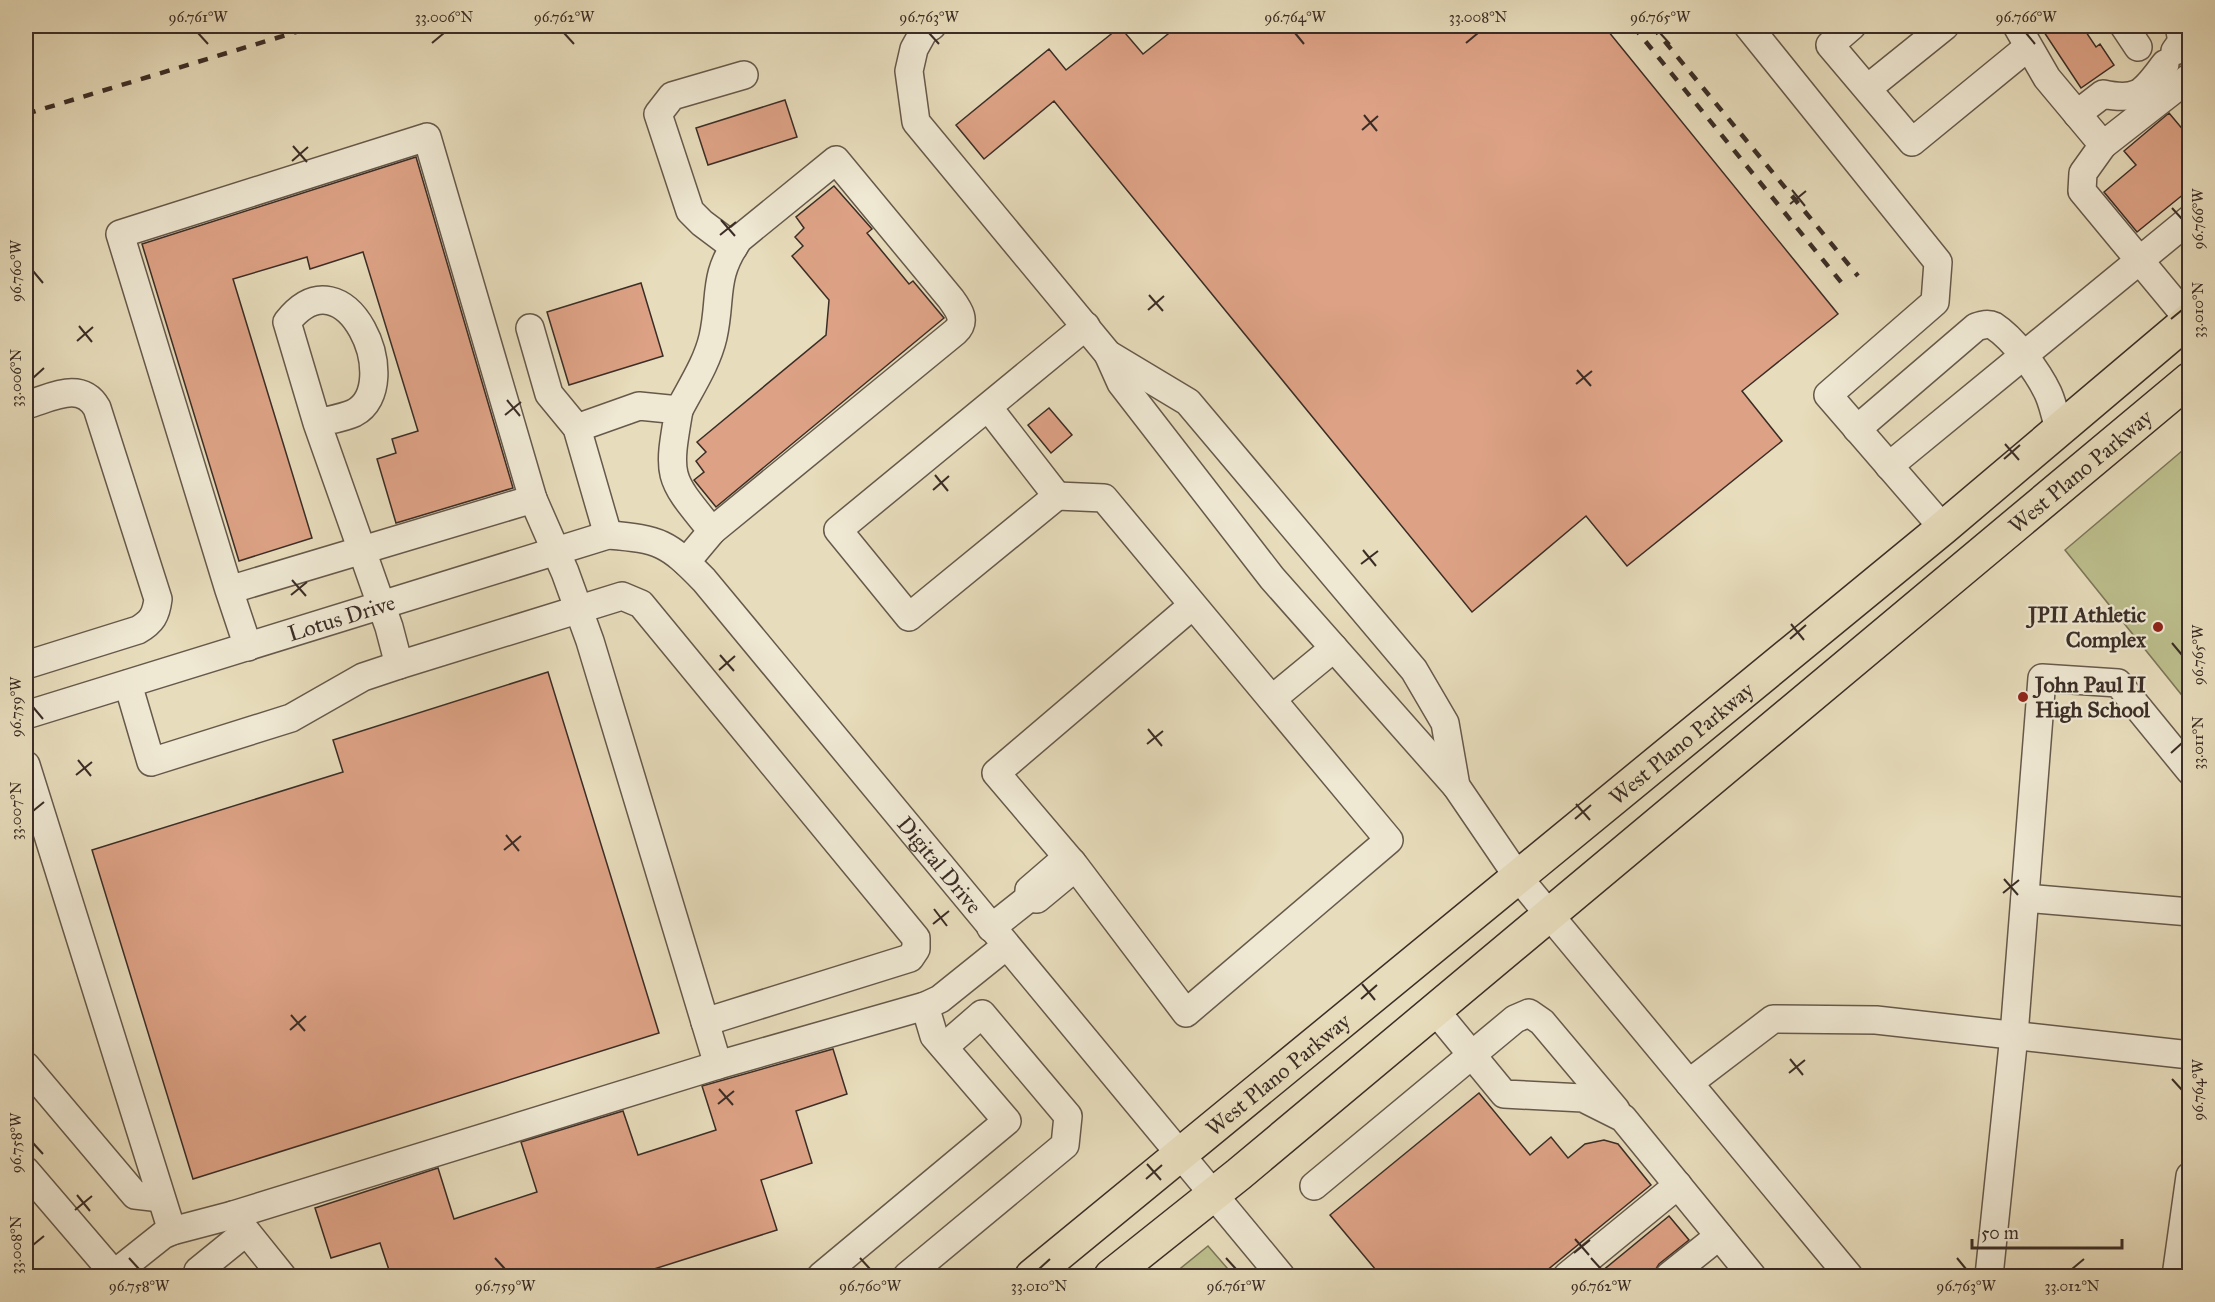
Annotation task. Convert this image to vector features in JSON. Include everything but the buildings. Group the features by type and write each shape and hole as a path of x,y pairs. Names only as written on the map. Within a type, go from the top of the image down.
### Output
{"main road":[{"name":"West Plano Parkway","path":"1032,1276 1943,528 2189,320"},
{"name":"West Plano Parkway","path":"1111,1276 1213,1194 2190,379"},
{"path":"1943,528 1970,564"}],"street":[{"path":"932,26 924,31 914,49 909,71 916,122 1108,354 1121,383 1272,578 1456,786 1518,877 1849,1276"},
{"path":"1748,26 1938,262 1935,302 1828,395 1943,528"},
{"path":"1852,26 1830,45 1912,141 2023,36 2047,78 2103,145"},
{"path":"1868,88 1945,26"},
{"path":"2077,114 2103,94 2134,98 2140,95 2173,47"},
{"path":"734,247 690,211 658,114 672,96 744,75"},
{"path":"2189,320 2082,191 2083,173 2103,145 2190,77"},
{"path":"248,647 120,234 427,137 533,499 580,609 718,1065"},
{"path":"686,562 712,531 961,327 962,318 951,299 836,160 739,239 720,274 713,337 709,350 679,410 672,448 673,479 712,531"},
{"path":"1889,466 2190,219"},
{"path":"1857,429 1976,327 1985,324 1994,326 2024,356 2049,395 2059,430"},
{"path":"1086,326 838,530 909,617 1057,496 1104,498 1389,840 1185,1013 1072,862 996,773 1193,605"},
{"path":"530,328 549,394 577,428 608,536"},
{"path":"1108,354 1188,402 1414,670 1445,723 1456,786"},
{"path":"26,405 70,392 82,392 91,398 97,408 158,599 157,612 151,623 138,630 26,665"},
{"path":"577,428 639,406 679,410"},
{"path":"988,406 1057,496"},
{"path":"317,423 381,605 399,665"},
{"path":"229,590 533,499"},
{"name":"Lotus Drive","path":"26,715 608,536 660,542"},
{"name":"Digital Drive","path":"660,542 686,562 1281,1276"},
{"path":"128,684 152,762 291,718 363,677 399,665 622,596 641,604 916,938 916,949 910,958 705,1022"},
{"path":"1272,699 1334,648"},
{"path":"1989,1276 2014,1035 2042,678 2118,683 2190,771"},
{"path":"27,774 172,1231"},
{"path":"26,1174 115,1275 163,1234 172,1231 239,1223 718,1065 925,1006 940,999 999,937 1029,898 1029,890 1058,865 1072,862"},
{"path":"2025,897 2190,912"},
{"path":"821,1276 1007,1121 934,1036 925,1006"},
{"path":"1434,1010 1503,1094 1583,1098 1623,1118"},
{"path":"1314,1185 1515,1019 1528,1013 1542,1022 1752,1276"},
{"path":"907,1276 1065,1145 1068,1116 982,1014 944,1047"},
{"path":"1689,1083 1773,1019 1876,1020 2190,1055"},
{"path":"26,1066 135,1195 161,1198"},
{"path":"2176,1276 2190,1176"},
{"path":"1567,1276 1678,1185"},
{"path":"203,1276 198,1271 239,1223"},
{"path":"239,1223 282,1276"},
{"path":"1669,1276 1719,1236"}],"green space":[{"name":"JPII Athletic Complex","path":"2189,445 2189,704 2065,550"},
{"path":"1208,1246 1234,1276 1171,1276"}],"railway":[{"path":"26,114 316,26"},
{"path":"1633,26 1845,287"},
{"path":"1652,26 1858,276"}],"place":[{"name":"JPII Athletic Complex","path":"2158,627"},
{"name":"John Paul II High School","path":"2023,697"}]}
